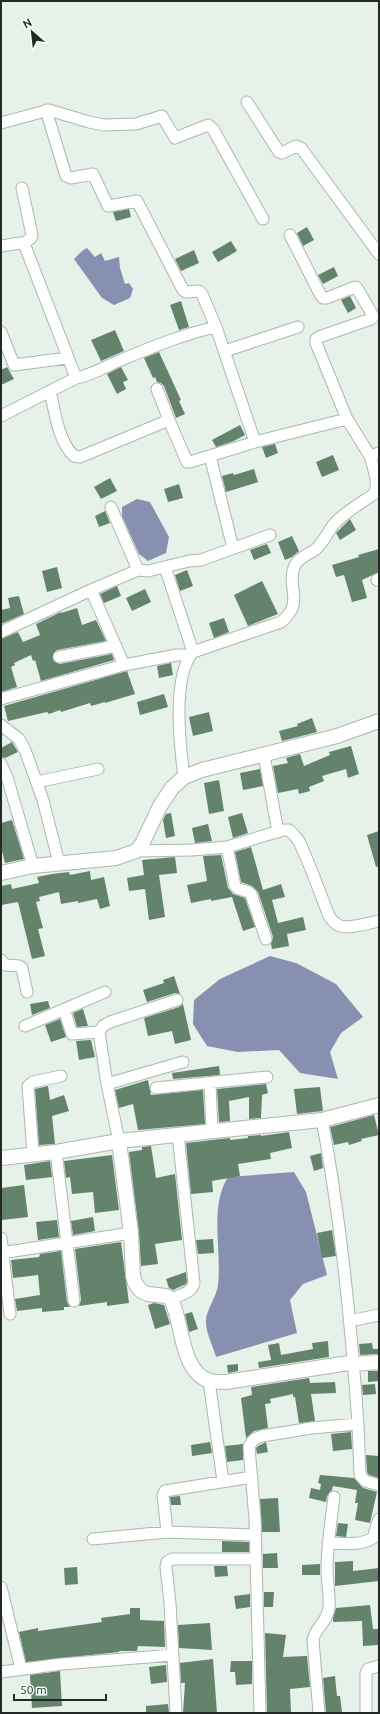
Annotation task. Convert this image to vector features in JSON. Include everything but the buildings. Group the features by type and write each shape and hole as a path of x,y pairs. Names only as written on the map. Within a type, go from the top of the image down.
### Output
{"street":[{"path":"247,102 277,150 282,153 296,146 301,148 379,254"},
{"path":"1,123 46,110 54,110 89,122 104,124 136,124 162,116 175,138 208,125 211,126 263,219"},
{"path":"46,110 66,176 70,178 93,174 108,206 137,202 183,290 186,292 199,291 202,294 225,351 255,442"},
{"path":"1,246 23,244 31,238 32,235 22,188"},
{"path":"1,699 124,665 191,653 281,622 289,616 293,607 293,572 298,561 317,548 338,520 374,494 377,490 378,484 374,455 346,419 316,343 316,339 371,319 373,317 372,314 355,286 327,298 323,298 290,235"},
{"path":"23,244 76,378"},
{"path":"1,416 76,378 92,374 121,360 196,331 216,327"},
{"path":"225,351 298,327"},
{"path":"1,332 14,365 67,358"},
{"path":"157,389 168,420 187,462 255,442 346,419"},
{"path":"50,391 62,437 68,451 74,456 80,457 168,420"},
{"path":"210,456 233,548"},
{"path":"111,506 138,570"},
{"path":"1,632 138,570 148,571 201,560 270,535"},
{"path":"165,567 191,653"},
{"path":"91,590 124,665"},
{"path":"59,657 116,646"},
{"path":"184,777 179,741 178,717 183,673 187,658 191,653"},
{"path":"136,851 142,844 160,806 172,788 184,777 202,770 337,736 379,721"},
{"path":"1,726 19,739 22,744 44,800 59,863"},
{"path":"264,755 278,832"},
{"path":"1,764 7,777 33,866"},
{"path":"37,782 98,769"},
{"path":"1,873 33,866 116,858 136,851 192,850 227,847 283,830 289,830 299,841 329,916 333,922 339,926 346,927 379,921"},
{"path":"227,847 235,886 240,890 251,894 266,939"},
{"path":"1,960 5,965 19,966 22,968 27,992"},
{"path":"25,1026 105,992"},
{"path":"177,1000 110,1022 103,1026 100,1032 107,1084 119,1141 131,1233 133,1276 135,1283 141,1291 148,1294 166,1296 171,1299 188,1358 196,1373 209,1380 226,1382 349,1363 379,1362"},
{"path":"64,1009 72,1034 100,1032"},
{"path":"107,1084 183,1062"},
{"path":"33,1154 28,1086 32,1082 61,1076"},
{"path":"156,1088 267,1077"},
{"path":"210,1083 212,1131"},
{"path":"1,1158 56,1152 119,1141 322,1120 379,1105"},
{"path":"322,1120 333,1176 354,1364 360,1475 365,1481 379,1485"},
{"path":"171,1299 192,1289 194,1283 178,1135"},
{"path":"56,1152 74,1301"},
{"path":"2,1252 67,1244 131,1233"},
{"path":"1,1238 10,1314"},
{"path":"349,1321 379,1316"},
{"path":"209,1380 223,1481"},
{"path":"260,1713 256,1559 249,1447 256,1438 312,1428 358,1424"},
{"path":"167,1532 165,1491 252,1477"},
{"path":"319,1713 313,1640 316,1632 326,1618 329,1605 327,1571 328,1543 334,1496"},
{"path":"328,1543 367,1542 373,1538 379,1519"},
{"path":"93,1539 167,1532 255,1535"},
{"path":"176,1713 166,1567 167,1562 172,1560 256,1559"},
{"path":"1,1587 21,1669"},
{"path":"1,1672 173,1654"},
{"path":"366,1713 366,1673 368,1669 379,1666"}],"water":[{"path":"87,248 95,257 101,253 105,261 119,257 120,268 125,284 129,283 133,289 130,298 114,305 102,298 74,259"},
{"path":"137,499 150,502 169,537 166,553 148,561 139,554 122,516 122,507"},
{"path":"270,956 296,963 336,984 363,1017 341,1033 330,1052 338,1079 300,1073 279,1050 238,1052 207,1046 193,1024 194,1000 220,979"},
{"path":"294,1172 306,1192 327,1275 303,1284 290,1300 297,1333 216,1357 208,1335 206,1318 218,1285 219,1272 217,1229 219,1202 222,1189 228,1177"}]}
